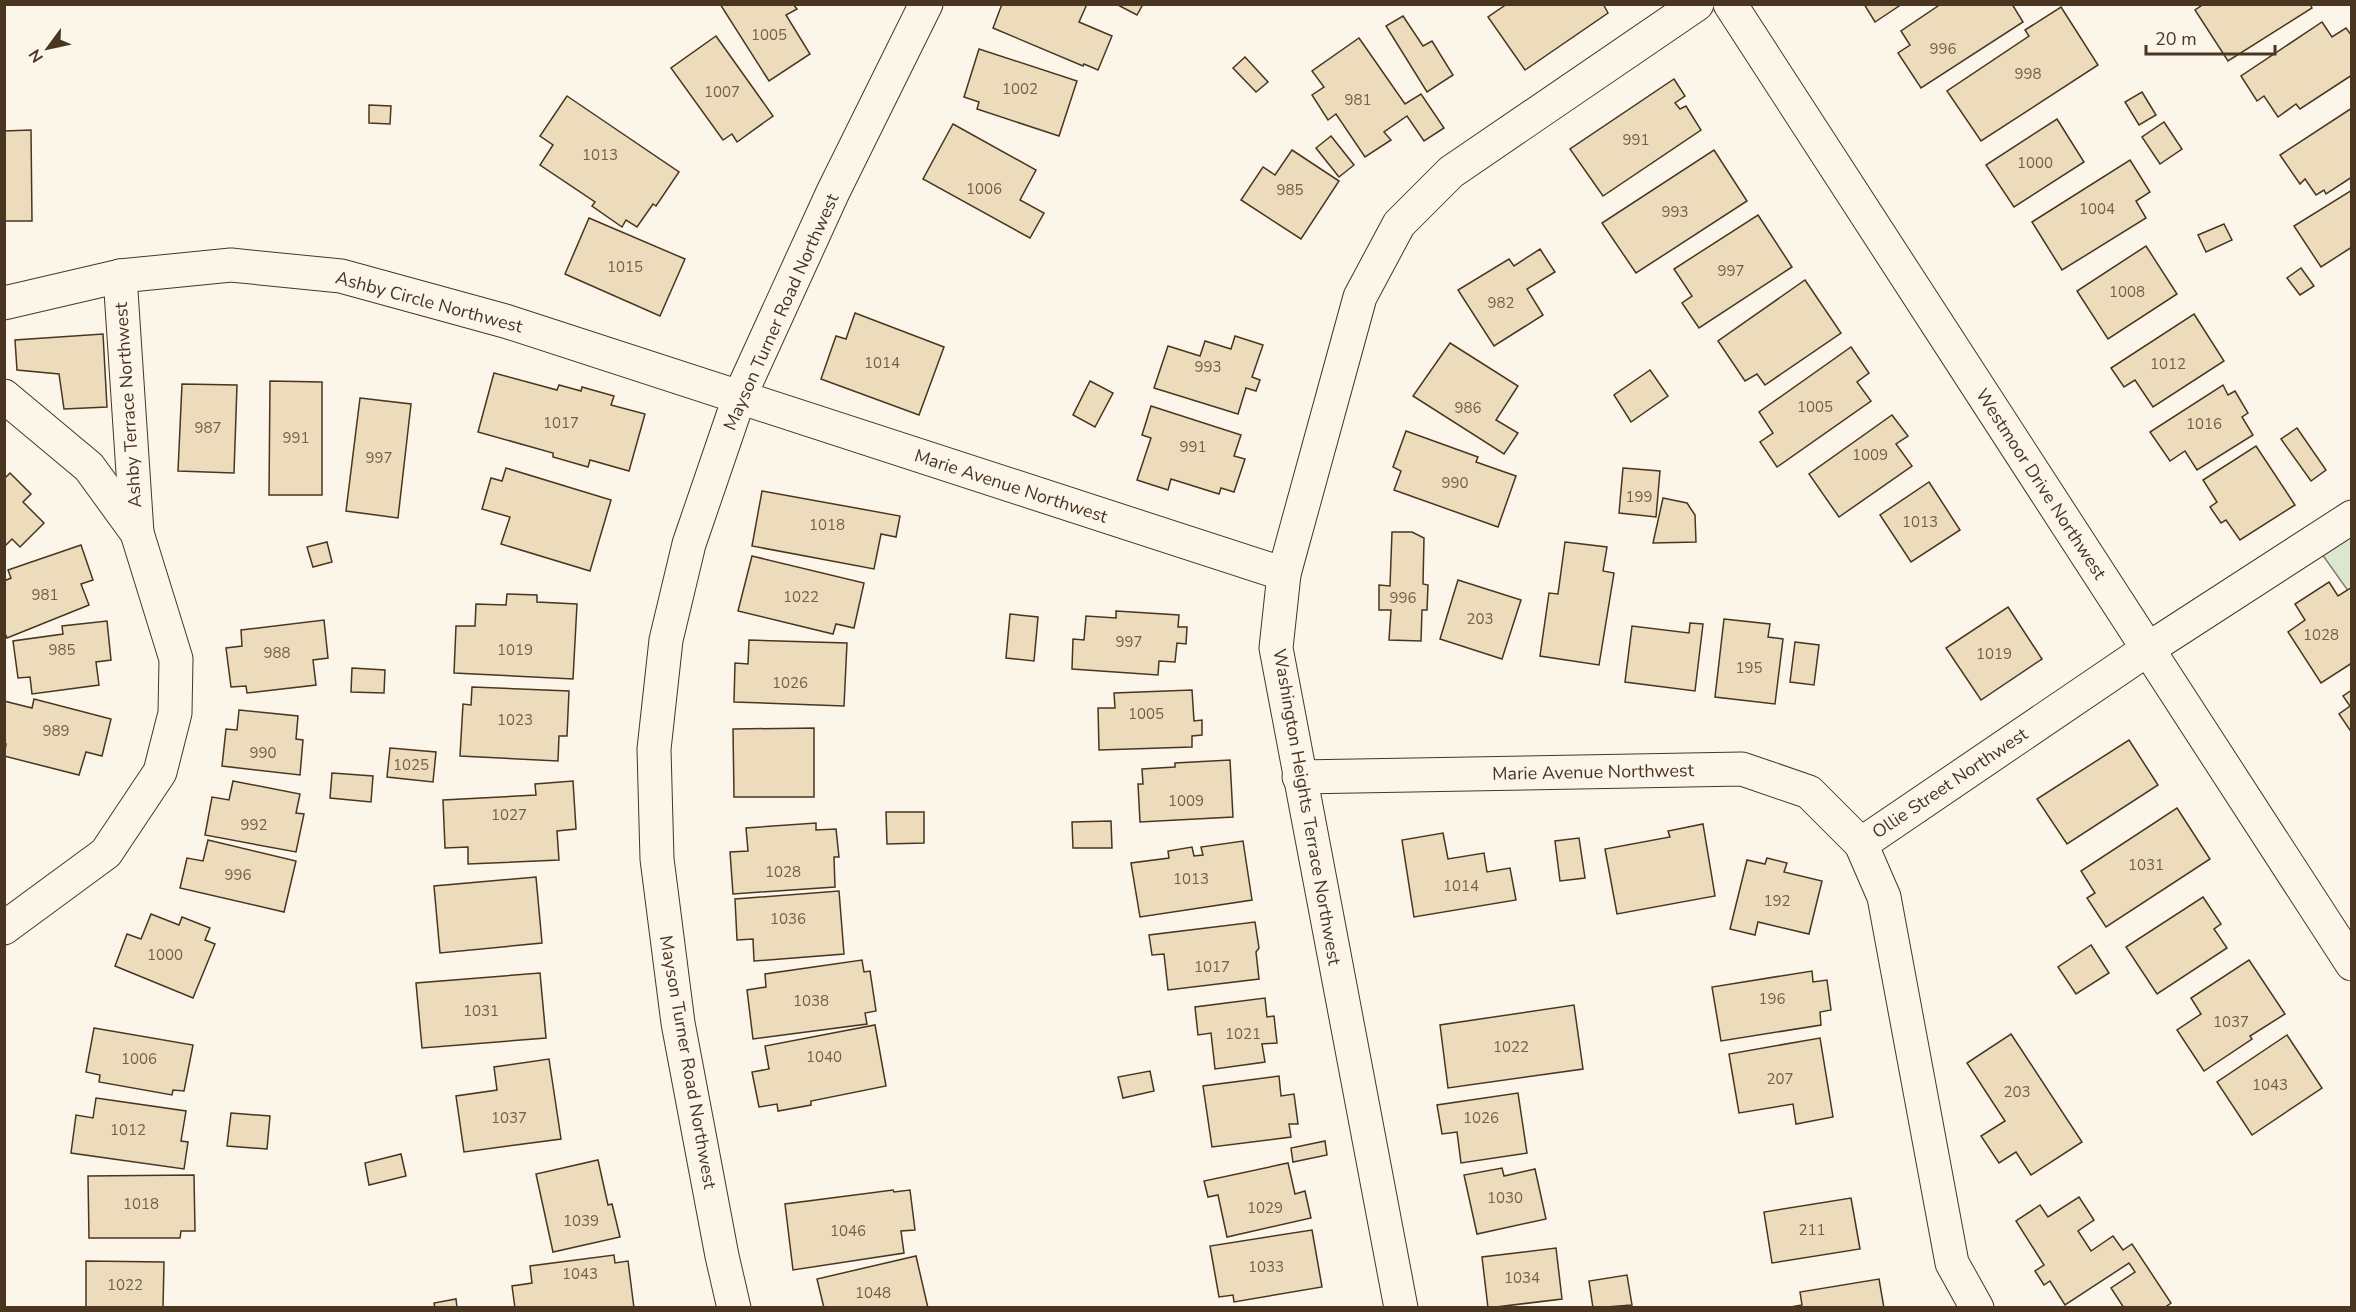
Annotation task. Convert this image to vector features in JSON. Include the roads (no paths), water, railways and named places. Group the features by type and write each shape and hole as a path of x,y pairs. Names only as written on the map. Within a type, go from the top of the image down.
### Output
{"street":[{"name":"Mayson Turner Road Northwest","path":"734,1308 678,1023 657,859 654,749 666,640 689,544 739,398 833,192 926,4"},
{"name":"Washington Heights Terrace Northwest","path":"1401,1308 1276,648 1284,574 1360,297 1399,224 1451,172 1697,4"},
{"name":"Westmoor Drive Northwest","path":"1730,4 2352,964"},
{"name":"Ashby Circle Northwest","path":"4,303 120,276 231,265 342,276 505,321 739,398"},
{"name":"Ashby Terrace Northwest","path":"4,928 106,853 160,772 175,713 176,659 136,533 120,276"},
{"name":"Ashby Terrace Northwest","path":"4,396 89,467 136,533"},
{"name":"Marie Avenue Northwest","path":"739,398 1284,574"},
{"name":"Ollie Street Northwest","path":"1977,1308 1952,1263 1884,897 1861,844 2148,649 2352,517"},
{"name":"Marie Avenue Northwest","path":"1299,777 1742,769 1809,792 1861,844"}]}
